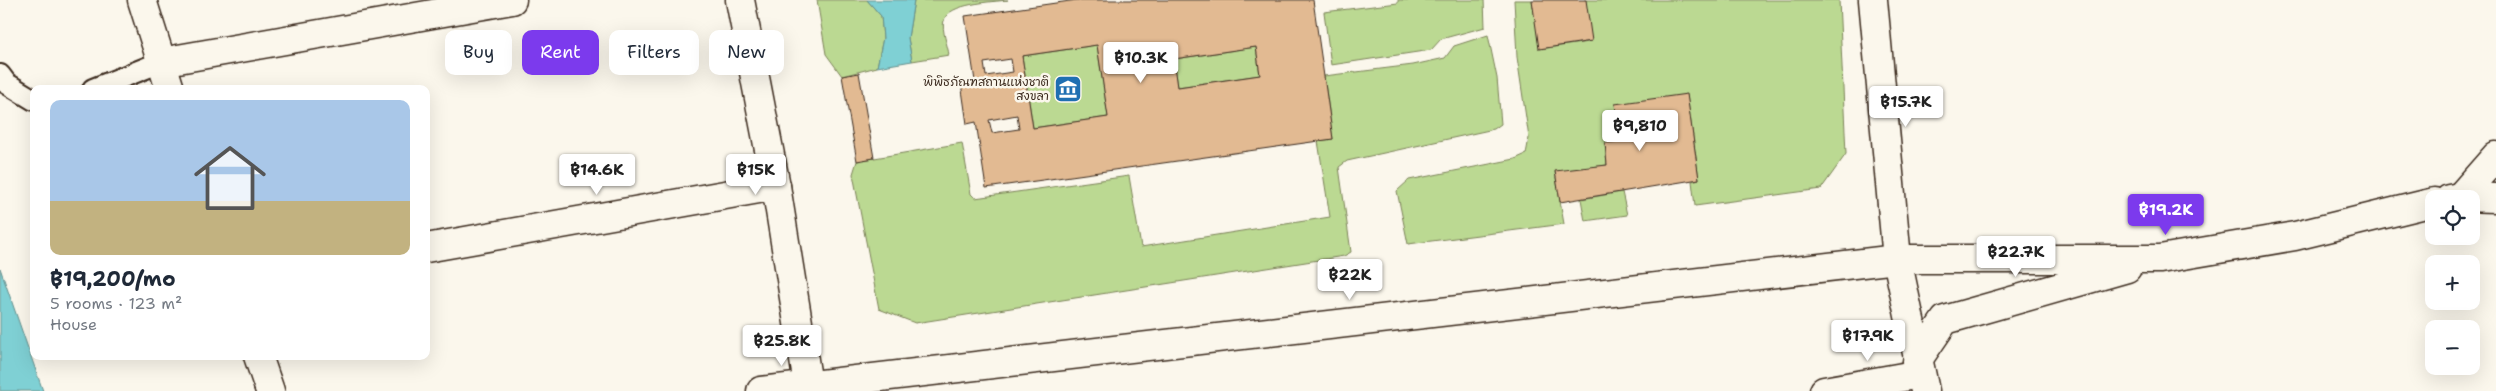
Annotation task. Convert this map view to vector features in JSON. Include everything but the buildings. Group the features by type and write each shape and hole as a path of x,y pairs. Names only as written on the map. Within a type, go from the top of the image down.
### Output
{"street":[{"path":"142,0 169,85"},
{"path":"161,62 512,0"},
{"path":"740,0 776,186 809,388"},
{"path":"1873,0 1897,259 1920,376"},
{"path":"2458,190 2496,156"},
{"path":"430,247 776,186"},
{"path":"2480,198 2496,198"},
{"path":"1920,376 1945,320 2160,259 2295,236 2425,205"},
{"path":"761,391 809,388 1897,259 2160,259"},
{"path":"259,360 270,391"},
{"path":"1824,391 1920,376"}],"lane":[{"path":"103,85 161,62"},
{"path":"0,75 6,83 30,98"}],"green space":[{"path":"817,0 867,0 881,16 883,38 877,67 842,76 826,54"},
{"path":"914,0 1008,0 972,4 954,10 948,14 943,24 949,55 912,61 908,38"},
{"path":"1398,0 1484,0 1485,27 1441,39 1431,50 1331,65 1324,12 1398,3"},
{"path":"1514,0 1532,0 1540,49 1589,42 1584,0 1839,0 1846,154 1821,189 1695,206 1692,181 1699,179 1687,95 1620,141 1605,143 1607,165 1555,172 1564,224 1408,244 1397,191 1409,180 1515,159 1526,154 1529,138 1517,57"},
{"path":"1488,35 1497,78 1501,124 1494,129 1347,161 1339,167 1351,252 1344,256 915,323 879,309 853,174 857,161 962,143 971,194 975,198 1129,176 1141,247 1330,217 1318,141 1333,139 1324,76 1413,65 1445,58 1454,46"},
{"path":"1097,45 1108,117 1033,128 1022,56"},
{"path":"1256,47 1260,75 1178,87 1174,59"},
{"path":"1622,192 1627,215 1585,221 1581,199"}],"water":[{"path":"867,0 914,0 908,38 912,61 877,67 883,38 881,16"},
{"path":"0,268 30,354 30,360 32,360 43,391 0,391"}],"place":[{"name":"พิพิธภัณฑสถานแห่งชาติ สงขลา","path":"1068,89"}]}
